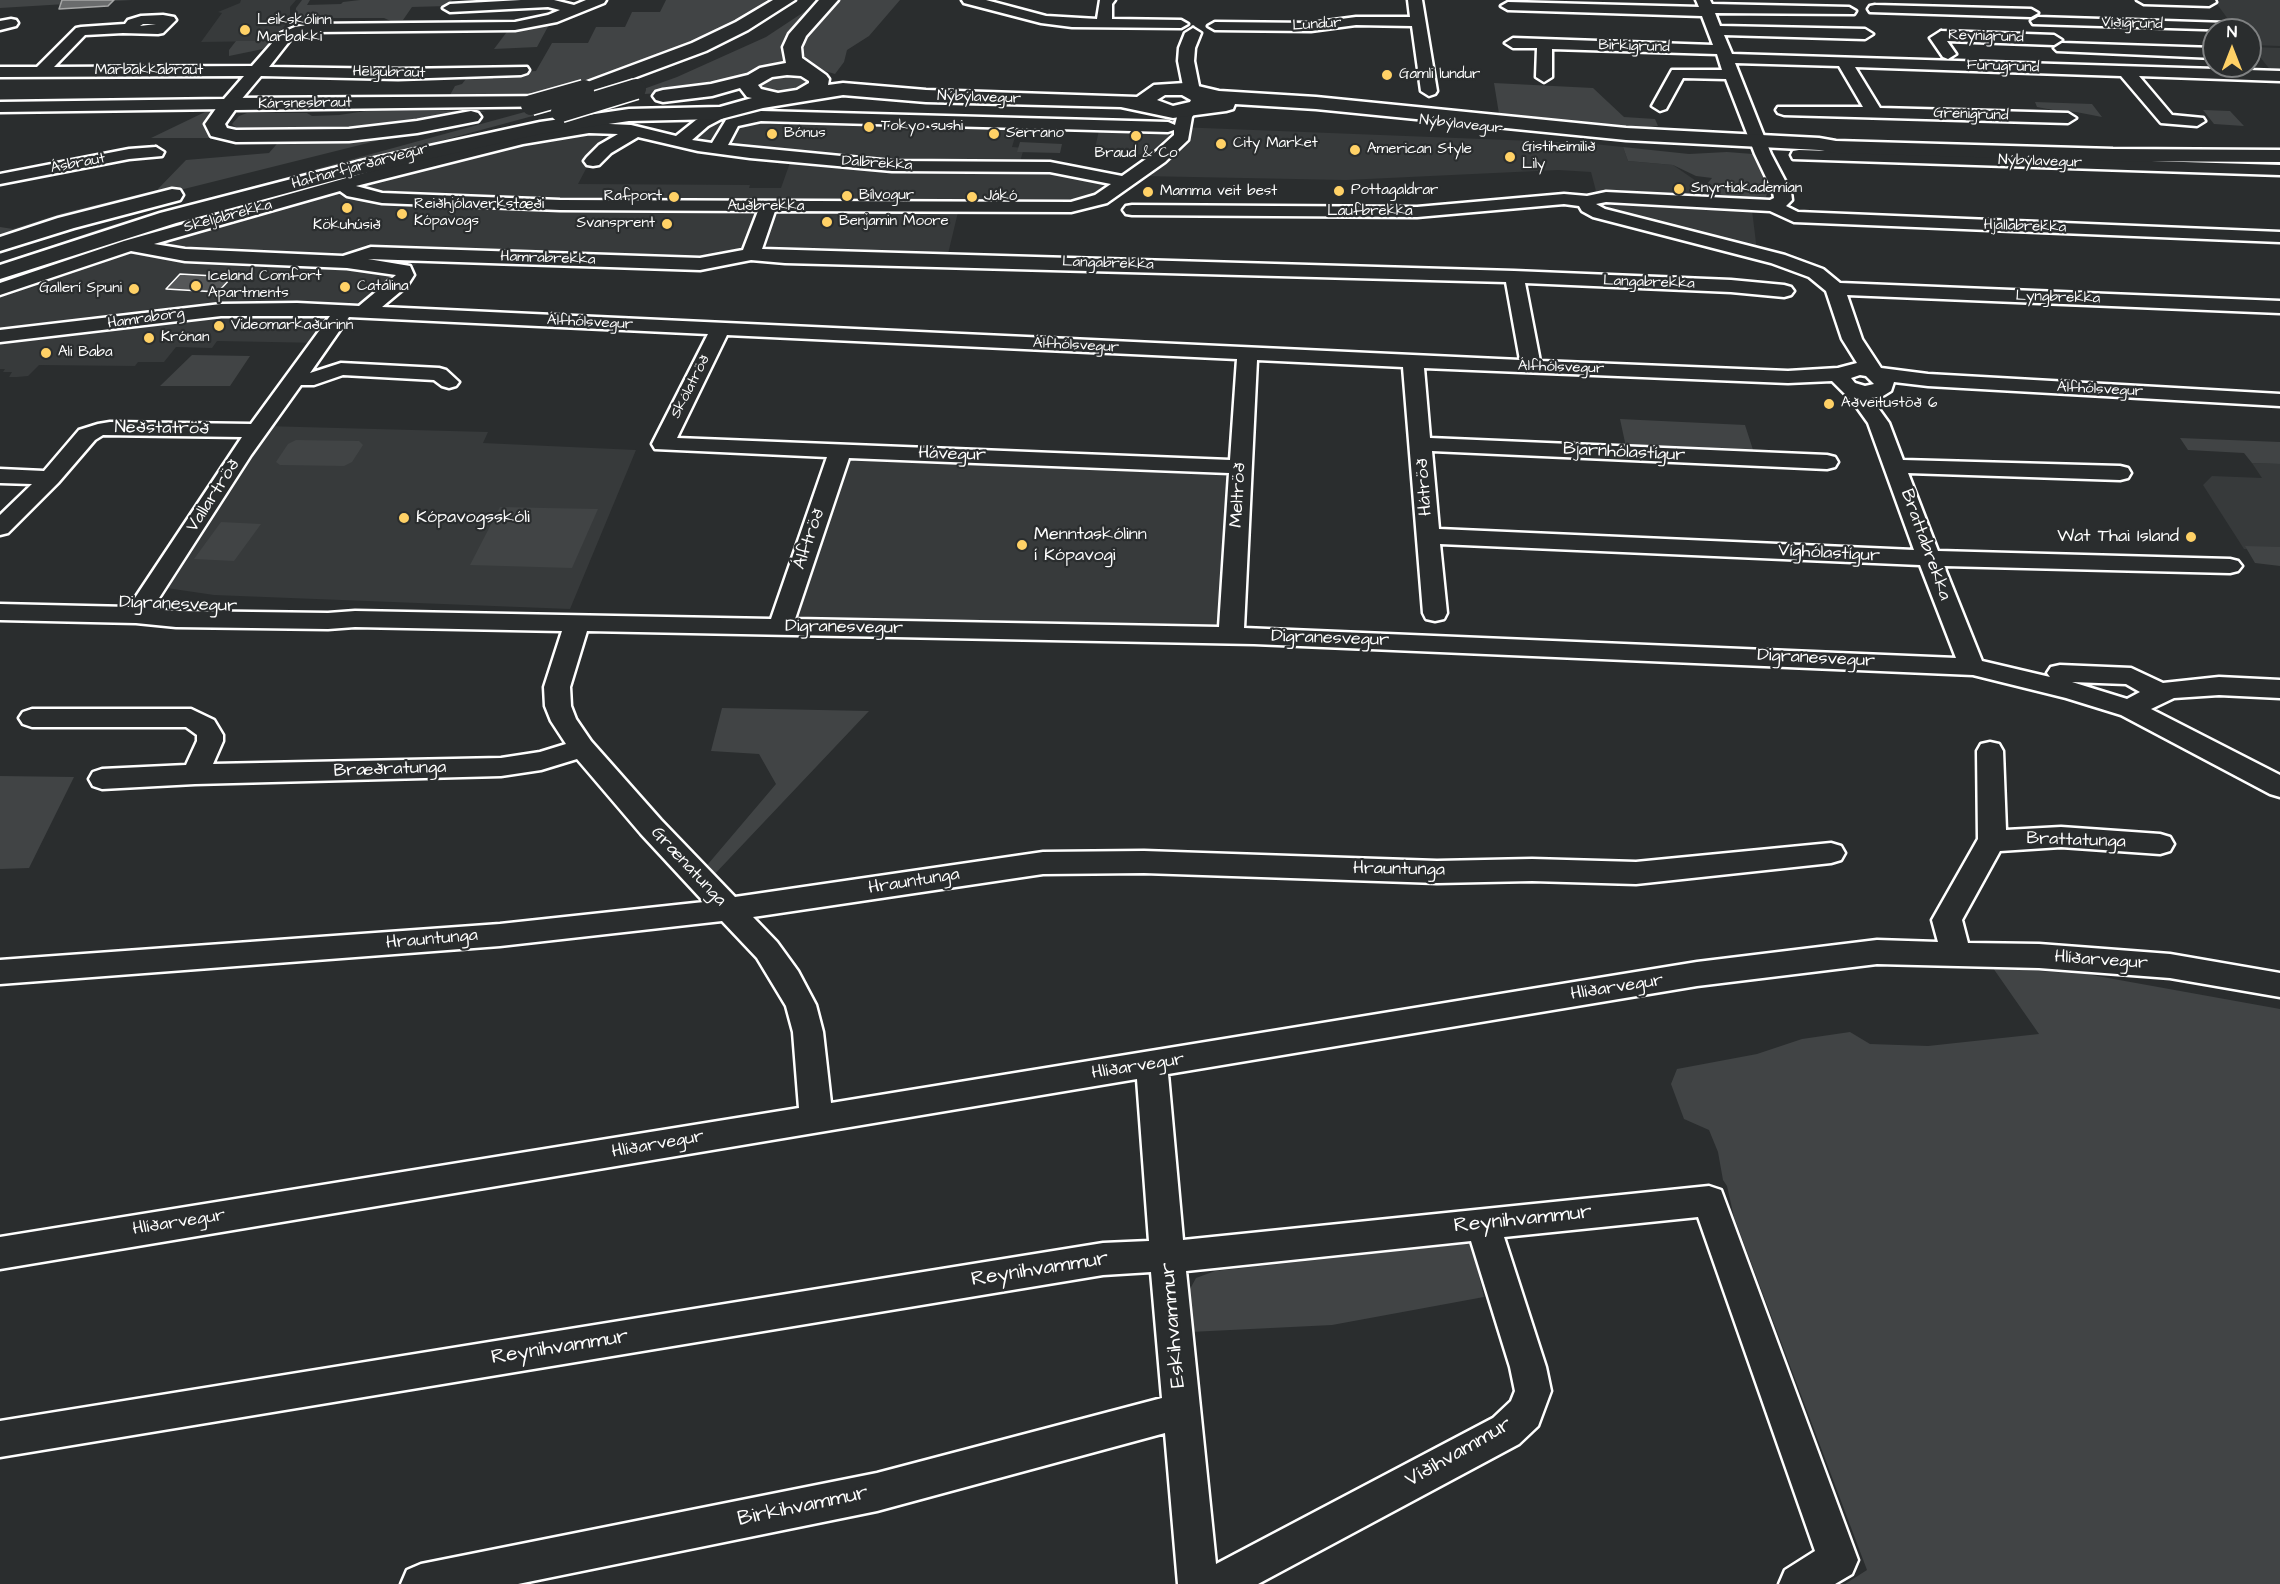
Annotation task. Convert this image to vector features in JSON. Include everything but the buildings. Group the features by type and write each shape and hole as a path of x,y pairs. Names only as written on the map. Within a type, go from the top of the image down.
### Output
{"main road":[{"name":"Hafnarfjarðarvegur","path":"0,258 134,215 589,88 655,66 723,36 786,0"},
{"name":"Hafnarfjarðarvegur","path":"0,272 168,218 342,179 563,107 636,89 717,56 774,26 812,0"},
{"path":"810,80 793,60 792,46 798,34 829,0"},
{"path":"777,99 755,87 767,72 780,69 810,80"},
{"path":"342,179 540,128 629,115 691,120 777,99 810,80"},
{"name":"Nýbýlavegur","path":"810,80 843,89 926,96 1121,101 1156,98"},
{"name":"Nýbýlavegur","path":"810,80 956,90 1106,94 1156,98"},
{"name":"Kársnesbraut","path":"229,104 563,107 609,102 646,102 728,93 755,87"},
{"name":"Nýbýlavegur","path":"1194,100 1219,97 1316,103 1615,133 1712,140 1757,140"},
{"path":"1156,98 1194,100"},
{"name":"Nýbýlavegur","path":"1194,100 1589,138 1757,140 1822,150 1836,147 2113,155 2223,162 2280,156"},
{"path":"218,132 215,124 229,104"},
{"path":"218,132 225,122 241,112 272,104"},
{"path":"218,132 236,136 371,133 441,123 517,108"},
{"path":"0,244 118,208 387,145"},
{"path":"0,277 168,218"}],"street":[{"path":"229,104 291,32 307,28 356,34 454,33 531,24 599,0"},
{"name":"Lundur","path":"969,0 1046,20 1104,23 1311,27 1356,21 1419,22"},
{"path":"1104,23 1105,3 1108,0"},
{"path":"1415,0 1429,91"},
{"name":"Reynigrund","path":"2018,0 2082,70"},
{"name":"Víðigrund","path":"2144,0 2208,1 2221,18"},
{"path":"450,8 548,3 575,10"},
{"path":"1508,6 1705,7 1849,11"},
{"path":"1705,7 1757,140 1782,192 1783,200 1773,206"},
{"name":"Reynigrund","path":"1875,9 2034,17"},
{"name":"Víðigrund","path":"2034,17 2202,27"},
{"path":"1173,146 1156,98 1175,79 1178,58 1187,48 1198,24"},
{"path":"41,72 81,31 129,28"},
{"path":"1714,30 1865,34"},
{"name":"Reynigrund","path":"1948,54 1938,38 1941,36 2058,44"},
{"name":"Birkigrund","path":"1513,43 1725,54"},
{"path":"1544,77 1545,44"},
{"name":"Víðigrund","path":"2058,44 2202,52"},
{"path":"1173,146 1182,136 1184,116 1194,100 1186,70 1187,48"},
{"name":"Furugrund","path":"1725,54 1844,62 2273,76"},
{"path":"1844,62 1874,112"},
{"name":"Helgubraut","path":"257,71 398,74 521,70"},
{"name":"Marbakkabraut","path":"0,72 257,71"},
{"path":"2126,71 2167,120 2197,121"},
{"path":"1660,106 1678,73 1733,75"},
{"path":"926,96 945,103 949,120"},
{"path":"949,120 964,104 988,98"},
{"name":"Kársnesbraut","path":"0,107 229,104"},
{"name":"Grenigrund","path":"1784,110 2068,118"},
{"name":"Nýbýlavegur","path":"717,149 732,123 761,116 1168,127"},
{"path":"679,141 691,120"},
{"name":"Skeljabrekka","path":"0,289 130,245 342,179 474,150 588,128 636,131 679,141"},
{"path":"593,161 604,149 636,131"},
{"name":"Dalbrekka","path":"679,141 717,149 884,165 1050,167 1127,182"},
{"name":"Auðbrekka","path":"342,179 353,192 382,198 560,205 1071,207 1101,199 1173,146"},
{"name":"Ásbraut","path":"0,179 123,155 156,152"},
{"name":"Nýbýlavegur","path":"1799,155 2223,162 2280,170"},
{"name":"Hjallabrekka","path":"1593,207 1599,197 1609,197 1773,206 1794,217 2280,237"},
{"name":"Laufbrekka","path":"1132,210 1417,212 1564,199 1800,266 1822,276 1835,289"},
{"path":"751,254 768,207"},
{"name":"Laufbrekka","path":"1468,217 1593,207"},
{"name":"Hamrabrekka","path":"130,245 152,251 185,255 347,262 403,270 405,275 400,282 364,312"},
{"name":"Hamrabrekka","path":"347,262 355,257 371,253 700,264 751,254"},
{"name":"Langabrekka","path":"751,254 785,257 1514,277 1731,286 1784,291"},
{"path":"1514,277 1531,367"},
{"path":"1835,289 1852,339 1879,381"},
{"name":"Lyngbrekka","path":"1835,289 2280,307"},
{"name":"Hamraborg","path":"0,336 58,331 221,310 364,312"},
{"name":"Vallartröð","path":"141,609 258,431 344,311"},
{"name":"Álfhólsvegur","path":"364,312 1531,367 1847,379 1863,392 1879,381 1928,380 2277,400"},
{"name":"Skólatröð","path":"663,444 720,330"},
{"path":"1847,379 1851,364 1852,339"},
{"name":"Meltröð","path":"1231,635 1247,354"},
{"name":"Hátröð","path":"1413,361 1435,613"},
{"path":"295,379 314,379 341,369 439,374 449,382"},
{"name":"Brattabrekka","path":"1847,379 1878,423 1963,649 1973,667"},
{"name":"Brattabrekka","path":"1878,423 1879,381"},
{"name":"Neðstatröð","path":"0,528 50,478 87,435 104,428 258,431"},
{"name":"Hávegur","path":"663,444 1240,466"},
{"name":"Bjarnhólastígur","path":"1422,444 1827,462"},
{"name":"Álftröð","path":"780,627 840,451"},
{"path":"1895,466 2121,473"},
{"path":"0,476 50,478"},
{"name":"Víghólastígur","path":"1428,536 1930,558 2230,566"},
{"name":"Digranesvegur","path":"0,599 141,609 176,619 328,621 355,619 1231,635 1973,667 2070,690 2130,709 2280,787"},
{"name":"Digranesvegur","path":"0,612 141,609"},
{"name":"Grænatunga","path":"577,624 557,687 558,706 564,721 582,748 651,827 767,950 801,1005 808,1032 816,1118"},
{"path":"2060,673 2131,676 2160,692"},
{"path":"2130,709 2160,692 2219,686 2280,689"},
{"path":"32,718 192,718 205,726 210,735 210,741 195,774"},
{"name":"Bræðratunga","path":"102,779 195,774 501,767 541,761 582,748"},
{"path":"1956,952 1947,920 1968,885 1982,854 1992,841 1990,751"},
{"name":"Brattatunga","path":"1992,841 2061,837 2160,844"},
{"name":"Hrauntunga","path":"0,972 501,935 690,915 1052,862 1143,862 1437,872 1532,870 1636,873 1831,854"},
{"name":"Hlíðarvegur","path":"0,1253 1714,972 1877,952 1956,952 2170,966 2280,985"},
{"name":"Eskihvammur","path":"1152,1065 1167,1257 1198,1584"},
{"name":"Reynihvammur","path":"0,1439 1103,1259 1138,1256 1167,1257 1709,1201 1838,1560 1800,1584"},
{"name":"Víðihvammur","path":"1218,1584 1506,1431 1525,1413 1533,1391 1528,1367 1483,1224"},
{"name":"Birkihvammur","path":"421,1584 877,1492 1165,1415 1182,1413"}],"shaded area":[{"path":"0,0 132,0 0,8"},
{"path":"62,0 114,0 108,6 59,9"},
{"name":"Leikskólinn Marbakki","path":"241,0 296,0 290,7 290,20 271,41 201,42 222,13 218,12 240,3"},
{"path":"302,0 310,0 307,5 341,4 360,0 452,0 448,6 412,7 403,20 439,20 439,23 395,23 384,18 321,18 318,19 320,21 310,24 290,25 295,17 296,8"},
{"path":"666,0 767,0 748,16 700,41 617,74 536,98 450,95 455,86 462,84 469,75 494,74 493,79 519,77 521,72 536,71 552,43 588,43 596,27 625,27 632,12 660,12"},
{"path":"834,0 900,0 869,36 847,50 844,62 835,74 815,68 805,61 803,53 805,42 816,21"},
{"path":"2214,0 2280,0 2280,46 2262,45 2262,18 2227,18"},
{"path":"816,4 790,39 784,52 784,61 788,65 760,70 733,81 661,93 627,95 677,77 766,37"},
{"path":"551,21 537,47 494,49 509,29"},
{"path":"236,41 271,41 263,49 229,56 229,50"},
{"path":"2262,47 2280,48 2280,72 2272,72 2262,60"},
{"path":"778,74 801,75 808,80 808,84 800,90 777,94 760,88 761,81"},
{"path":"1494,83 1593,88 1624,117 1655,119 1658,126 1624,129 1500,120"},
{"path":"2035,102 2092,104 2102,117 2037,107"},
{"path":"373,110 486,111 382,130 239,131 232,124 239,116 247,113 307,113 312,116"},
{"path":"532,110 555,110 143,221 0,268 0,263 112,225"},
{"path":"746,110 1584,143 1623,147 1628,161 1673,165 1712,192 1748,198 1752,210 1757,251 1611,215 1597,195 1591,172 1558,170 1346,180 1141,176 1086,207 959,208 947,258 752,257 705,268 421,260 362,310 347,310 323,343 217,341 212,348 176,347 164,362 138,362 135,366 39,365 28,376 17,377 9,377 12,372 3,372 5,369 0,369 0,292 40,276 400,170 561,132 607,129 578,184 750,185 749,188 781,188 792,157 682,141 703,124","holes":["1018,127 1099,130 1094,153 1152,155 1128,175 1118,178 1019,165 1024,148 1012,147"]},
{"path":"2203,110 2230,111 2244,126 2214,124"},
{"path":"205,112 216,112 206,131 220,138 151,138"},
{"path":"424,129 152,197 0,242 0,227 13,229 63,213 157,190 186,160 269,153 282,138"},
{"path":"1020,142 1062,144 1060,153 1017,152"},
{"path":"1623,147 1689,154 1727,152 1753,154 1769,186 1766,197 1752,202 1712,192 1705,186 1712,178 1696,176 1673,165 1628,161"},
{"path":"373,169 376,172 103,248 0,284 0,280 14,274 145,232"},
{"path":"192,355 250,356 230,386 160,386"},
{"path":"1620,419 1745,425 1754,453 1626,447"},
{"name":"Kópavogsskóli","path":"264,426 488,432 483,443 636,450 570,609 214,595 153,586"},
{"path":"2180,438 2280,442 2280,464 2252,463 2244,453 2188,450"},
{"path":"296,440 359,441 363,445 352,462 344,466 280,465 276,462 288,444"},
{"name":"Menntaskólinn í Kópavogi","path":"843,453 1234,469 1226,630 790,621"},
{"path":"2252,463 2280,464 2280,551 2244,549 2203,485 2212,476 2262,478"},
{"path":"500,507 598,509 572,568 470,565"},
{"path":"221,522 261,524 234,561 194,559"},
{"path":"2245,546 2280,547 2280,566 2255,563"},
{"path":"722,708 869,711 711,878 703,870 776,784 759,754 711,751"},
{"path":"0,776 74,777 29,868 0,869"},
{"path":"1993,968 2086,974 2280,1009 2280,1584 1845,1584 1867,1570 1734,1217 1727,1186 1723,1180 1718,1152 1709,1130 1684,1119 1671,1084 1677,1069 1757,1054 1802,1039 1850,1032 1870,1044 1928,1046 2039,1034"},
{"path":"1471,1243 1484,1297 1332,1325 1190,1332 1189,1291 1196,1278 1215,1271"}],"place":[{"name":"Leikskólinn Marbakki","path":"245,30"},
{"name":"Gamli lundur","path":"1387,75"},
{"name":"Tokyo sushi","path":"869,127"},
{"name":"Bónus","path":"772,134"},
{"name":"Serrano","path":"994,134"},
{"name":"Braud & Co","path":"1136,136"},
{"name":"City Market","path":"1221,144"},
{"name":"American Style","path":"1355,150"},
{"name":"Gistiheimilið Lily","path":"1510,157"},
{"name":"Snyrtiakademían","path":"1679,189"},
{"name":"Pottagaldrar","path":"1339,191"},
{"name":"Mamma veit best","path":"1148,192"},
{"name":"Bílvogur","path":"847,196"},
{"name":"Rafport","path":"674,197"},
{"name":"Jákó","path":"972,197"},
{"name":"Kökuhúsið","path":"347,208"},
{"name":"Reiðhjólaverkstæði Kópavogs","path":"402,214"},
{"name":"Benjamin Moore","path":"827,222"},
{"name":"Svansprent","path":"667,224"},
{"name":"Iceland Comfort Apartments","path":"196,286"},
{"name":"Catalina","path":"345,287"},
{"name":"Gallerí Spuni","path":"134,289"},
{"name":"Videomarkaðurinn","path":"219,326"},
{"name":"Krónan","path":"149,338"},
{"name":"Ali Baba","path":"46,353"},
{"name":"Aðveitustöð 6","path":"1829,404"},
{"name":"Kópavogsskóli","path":"404,518"},
{"name":"Wat Thai Island","path":"2191,537"},
{"name":"Menntaskólinn í Kópavogi","path":"1022,545"}]}
